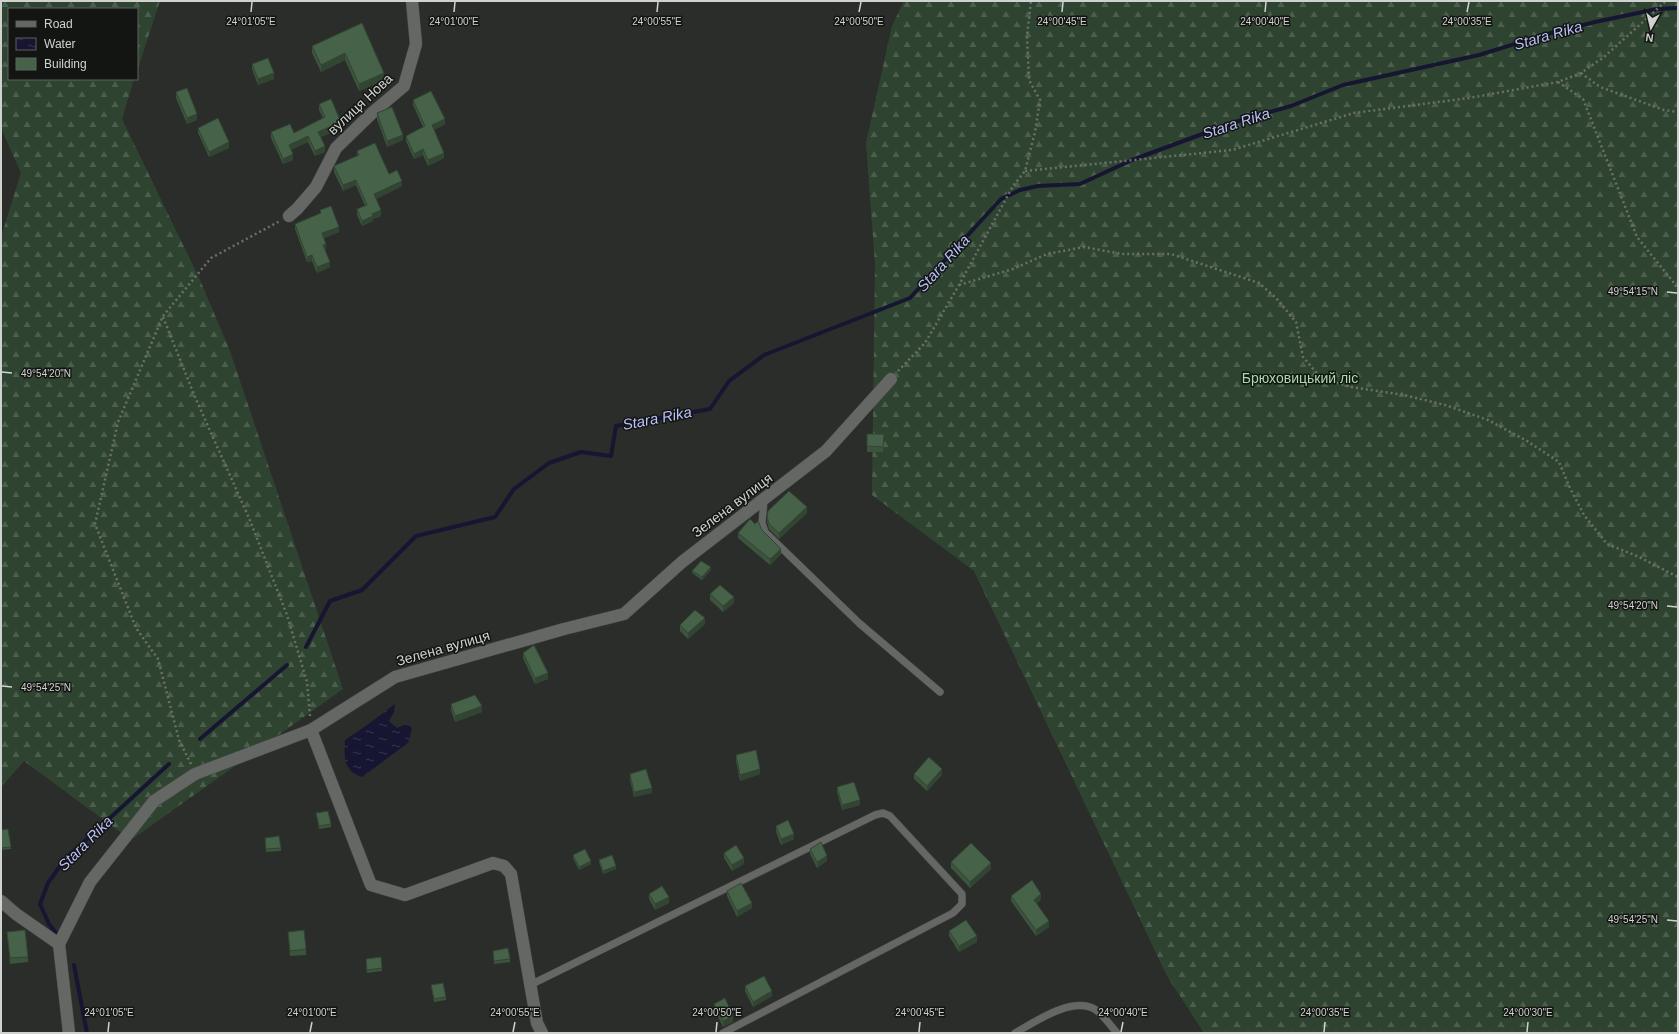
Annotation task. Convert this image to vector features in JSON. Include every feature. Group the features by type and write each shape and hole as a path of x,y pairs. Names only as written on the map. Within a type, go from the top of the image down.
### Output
{"street":[{"name":"вулиця Нова","path":"289,216 297,210 316,187 336,148 372,113 404,86 416,44 412,1"},
{"name":"Зелена вулиця","path":"59,944 90,882 154,800 196,774 311,730 395,677 564,629 624,614 682,562 826,451 891,379"},
{"path":"311,730 371,885 405,895 493,863 504,866 511,874 537,1023 542,1033"},
{"path":"1,901 16,914 59,944 69,1033"}],"lane":[{"path":"764,500 762,522 765,532 859,623 940,692"},
{"path":"530,985 875,815 883,813 890,816 962,894 962,904 953,913 723,1033"},
{"path":"1015,1033 1066,1006 1082,1006 1095,1010 1117,1033"}],"path":[{"path":"891,379 925,343 959,285 1013,186 1025,171 1035,132 1040,100 1029,80 1028,36 1031,1"},
{"path":"1025,171 1232,150 1354,113 1469,98 1558,82 1581,73 1604,57 1666,1"},
{"path":"1581,73 1600,87 1664,110 1678,112"},
{"path":"1558,82 1583,99 1638,237 1678,288"},
{"path":"196,774 179,740 158,659 136,628 95,524 118,422 162,316 211,258 289,216"},
{"path":"959,285 1014,269 1047,254 1084,247 1122,254 1171,254 1259,284 1276,298 1296,322 1303,357 1321,378 1351,387 1404,395 1445,405 1488,420 1527,441 1559,462 1584,515 1607,544 1637,556 1678,577"},
{"path":"162,316 249,518 287,615 307,682 311,730"}],"green space":[{"path":"1,1 160,1 138,68 138,8 8,8 8,80 134,80 122,119 200,280 230,351 343,689 131,840 24,761 1,787 1,237 21,173 1,128"},
{"name":"Брюховицький ліс","path":"904,1 1678,1 1678,1033 1204,1033 1167,976 974,571 872,495 875,264 866,143 892,26"}],"water":[{"path":"395,704 394,712 389,721 397,728 408,723 412,729 408,743 362,777 351,771 345,758 345,740"}],"building":[{"path":"362,23 384,73 359,84 345,53 321,65 312,46"},
{"path":"268,58 274,73 258,79 252,64"},
{"path":"187,88 197,114 187,118 176,92"},
{"path":"431,91 445,119 432,125 444,153 428,160 423,149 414,154 406,136 425,126 413,100"},
{"path":"331,99 341,122 318,132 325,146 315,151 308,136 289,145 293,154 283,159 271,132 290,124 294,133 325,117 319,104"},
{"path":"392,107 403,135 387,141 377,113"},
{"path":"218,118 229,142 209,152 198,128"},
{"path":"375,143 389,174 397,170 402,181 374,194 381,210 362,221 357,209 367,205 356,180 343,185 334,166 359,155 357,151"},
{"path":"331,206 339,227 322,233 326,244 323,245 330,262 317,267 312,255 307,257 295,224 321,213 320,210"},
{"path":"867,434 884,434 883,447 867,446"},
{"path":"789,491 807,507 779,533 769,524 767,517 768,511"},
{"path":"750,519 755,524 758,521 762,530 781,549 770,559 738,533"},
{"path":"701,561 711,567 702,577 692,571"},
{"path":"720,585 734,597 723,606 710,594"},
{"path":"695,610 705,618 688,633 680,625"},
{"path":"534,645 548,673 535,678 523,653"},
{"path":"475,695 482,706 455,716 451,704"},
{"path":"756,750 760,769 740,775 736,755"},
{"path":"929,757 942,769 927,786 914,774"},
{"path":"646,769 652,788 634,792 630,774"},
{"path":"854,782 860,800 842,805 837,787"},
{"path":"328,811 331,824 319,826 316,813"},
{"path":"788,820 794,834 781,839 776,826"},
{"path":"8,829 11,847 1,848 1,830"},
{"path":"279,836 281,848 266,849 265,838"},
{"path":"821,842 827,856 817,862 810,849"},
{"path":"971,843 991,863 970,882 951,862"},
{"path":"736,845 744,858 732,865 724,853"},
{"path":"585,849 591,861 579,867 573,855"},
{"path":"612,855 616,866 603,871 599,860"},
{"path":"1032,880 1041,894 1034,900 1049,921 1036,930 1011,896"},
{"path":"741,883 752,903 737,911 727,891"},
{"path":"662,886 669,897 655,904 649,894"},
{"path":"966,920 977,936 959,946 949,931"},
{"path":"25,930 28,957 10,958 7,932"},
{"path":"304,930 306,949 290,951 288,932"},
{"path":"508,948 510,959 494,961 493,951"},
{"path":"381,957 382,968 367,970 366,959"},
{"path":"764,976 772,991 753,1002 745,986"},
{"path":"443,983 446,997 434,999 431,985"},
{"path":"725,998 733,1016 723,1021 714,1004"}],"waterway":[{"name":"Stara Rika","path":"306,647 330,601 362,590 416,536 495,517 514,489 549,463 581,452 611,456 616,426 710,409 729,381 764,355 910,298 1001,199 1020,190 1038,186 1080,184 1132,160 1235,122 1291,106 1343,85 1479,55 1547,34 1595,22 1657,9 1678,8"},
{"name":"Stara Rika","path":"200,739 287,665"},
{"name":"Stara Rika","path":"59,937 49,924 40,904 48,883 65,859 169,764"},
{"name":"Stara Rika","path":"74,965 87,1033"}]}
